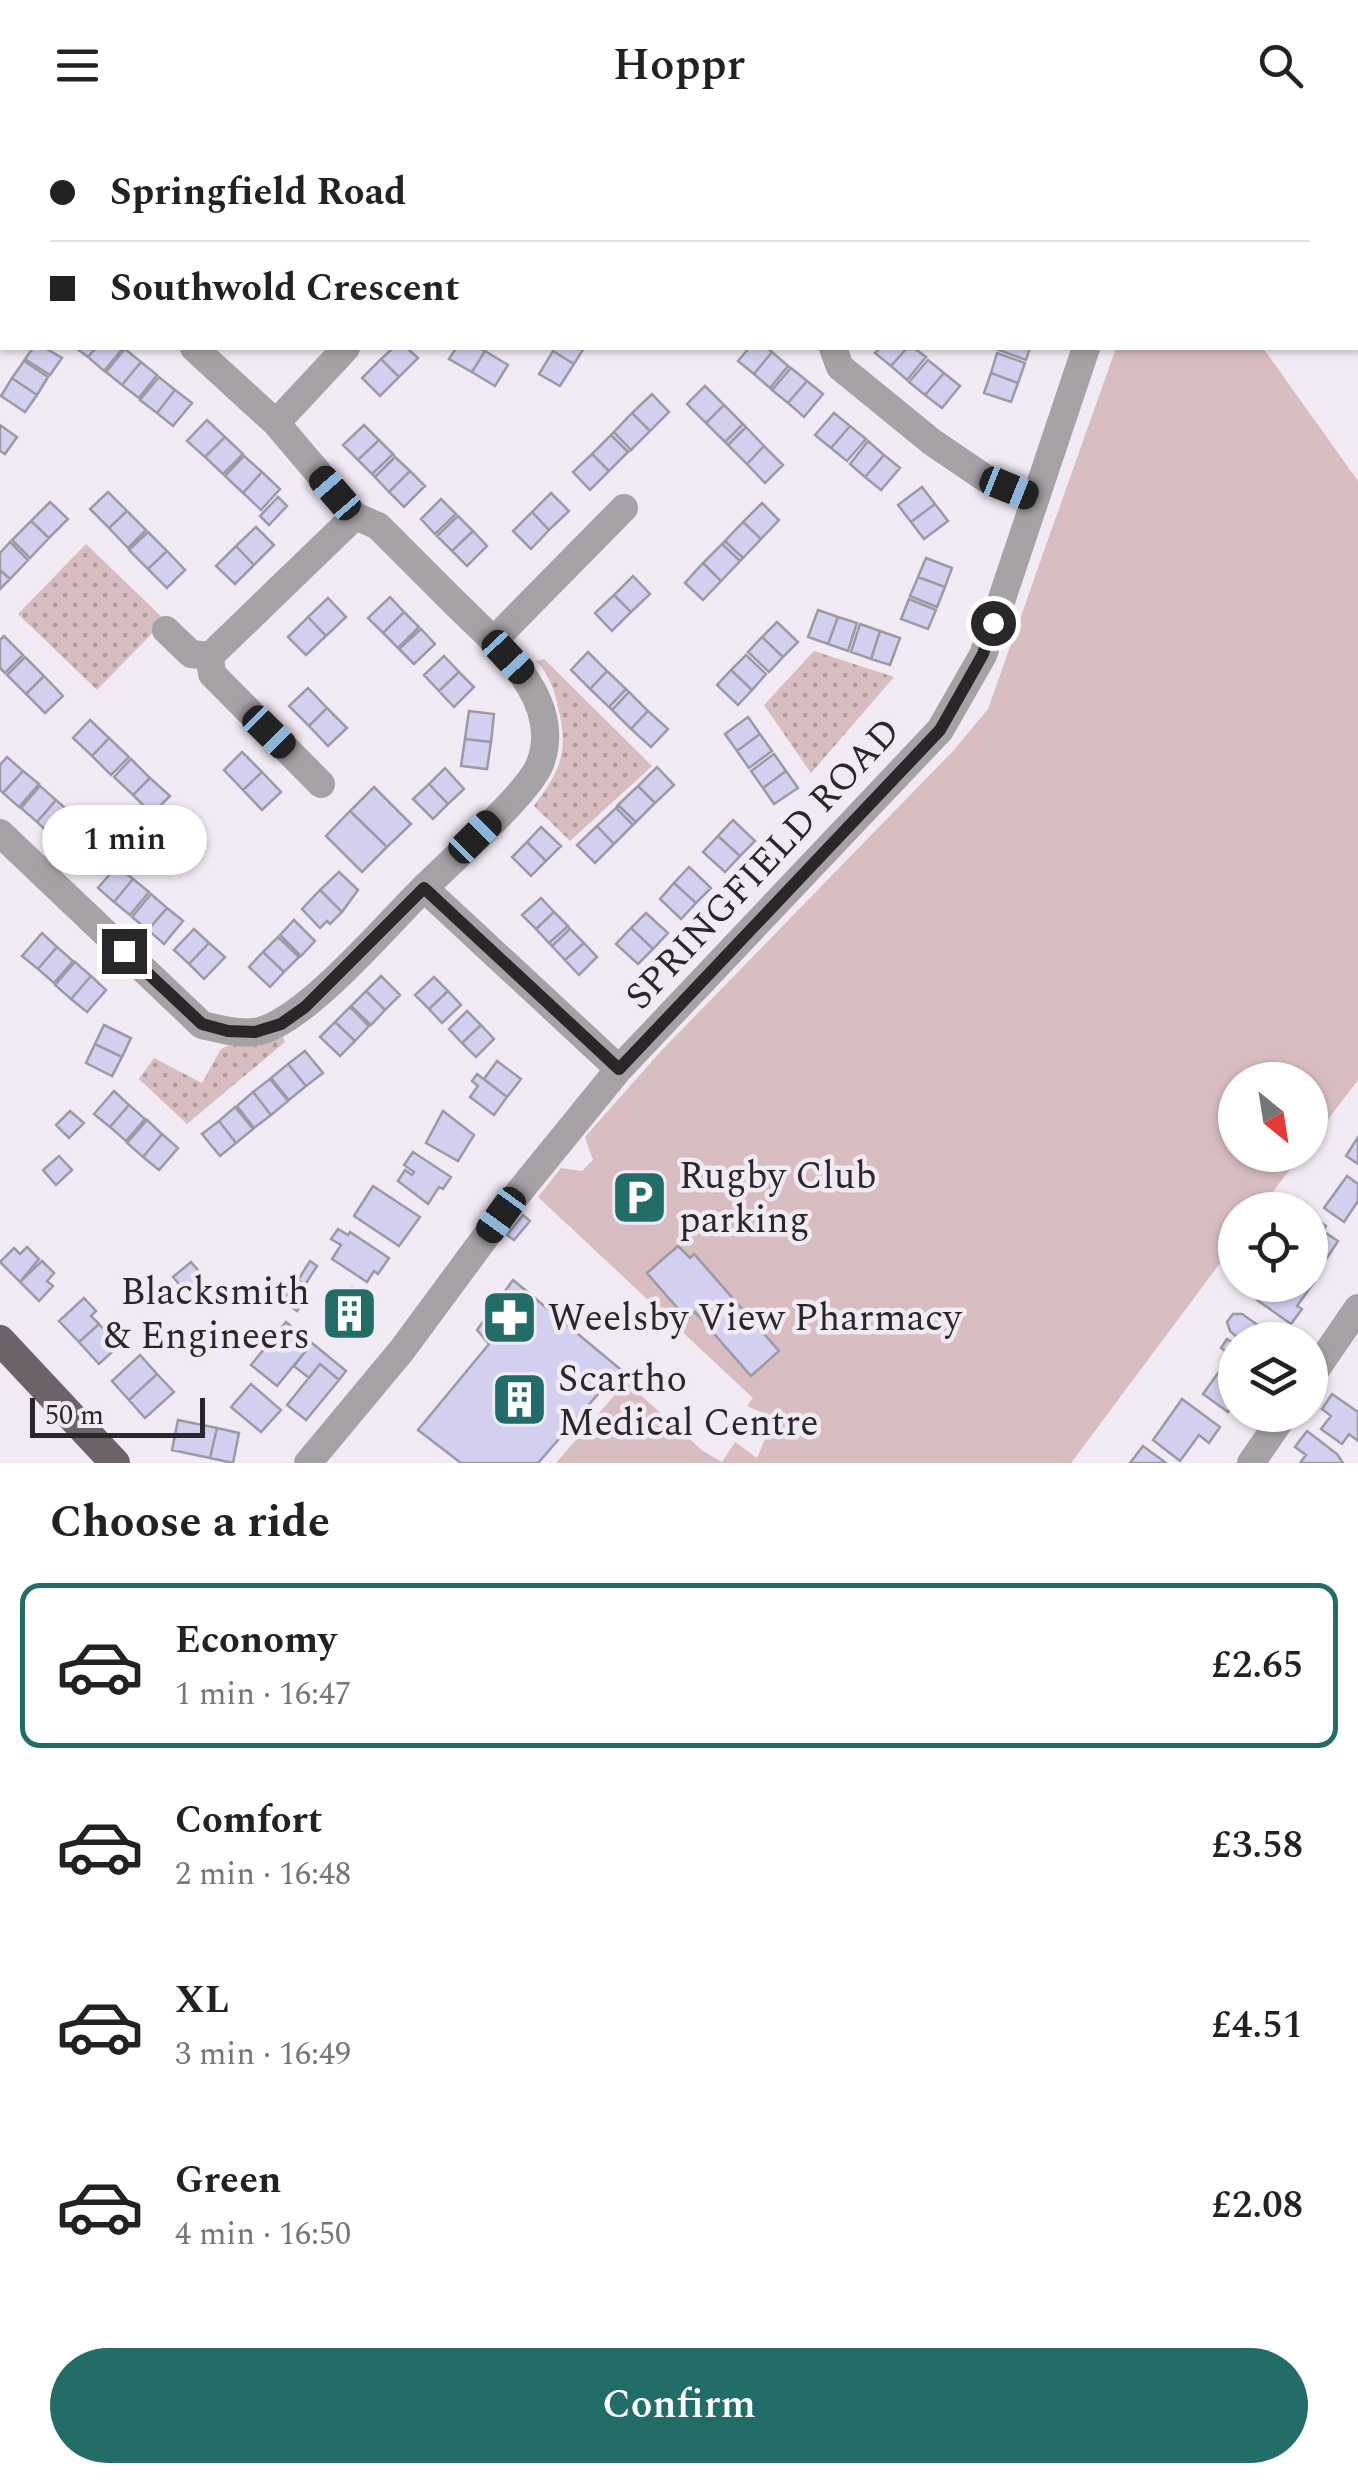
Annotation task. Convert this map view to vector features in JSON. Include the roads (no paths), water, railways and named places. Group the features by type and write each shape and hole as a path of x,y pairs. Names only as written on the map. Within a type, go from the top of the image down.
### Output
{"main road":[{"path":"0,1340 115,1463"}],"street":[{"path":"6,851 202,1024 228,1031 255,1032 281,1024 305,1007 526,786 539,766 545,743 543,716 522,673 378,526 355,516 276,423 196,350"},
{"path":"276,423 344,350"},
{"path":"835,350 840,367 932,442 984,478 1034,498"},
{"name":"SPRINGFIELD ROAD","path":"308,1463 402,1350 515,1197 619,1069 940,730 983,654 1085,350"},
{"path":"493,641 624,508"},
{"path":"210,656 355,516"},
{"path":"166,630 192,654 210,656"},
{"path":"210,656 212,674 322,784"},
{"path":"424,888 619,1069"},
{"path":"1328,1352 1358,1308"},
{"path":"1251,1463 1272,1432"}],"place":[{"name":"Rugby Club parking","path":"640,1197"},
{"name":"Blacksmith & Engineers","path":"349,1313"},
{"name":"Weelsby View Pharmacy","path":"509,1317"},
{"name":"Scartho Medical Centre","path":"519,1400"}]}
